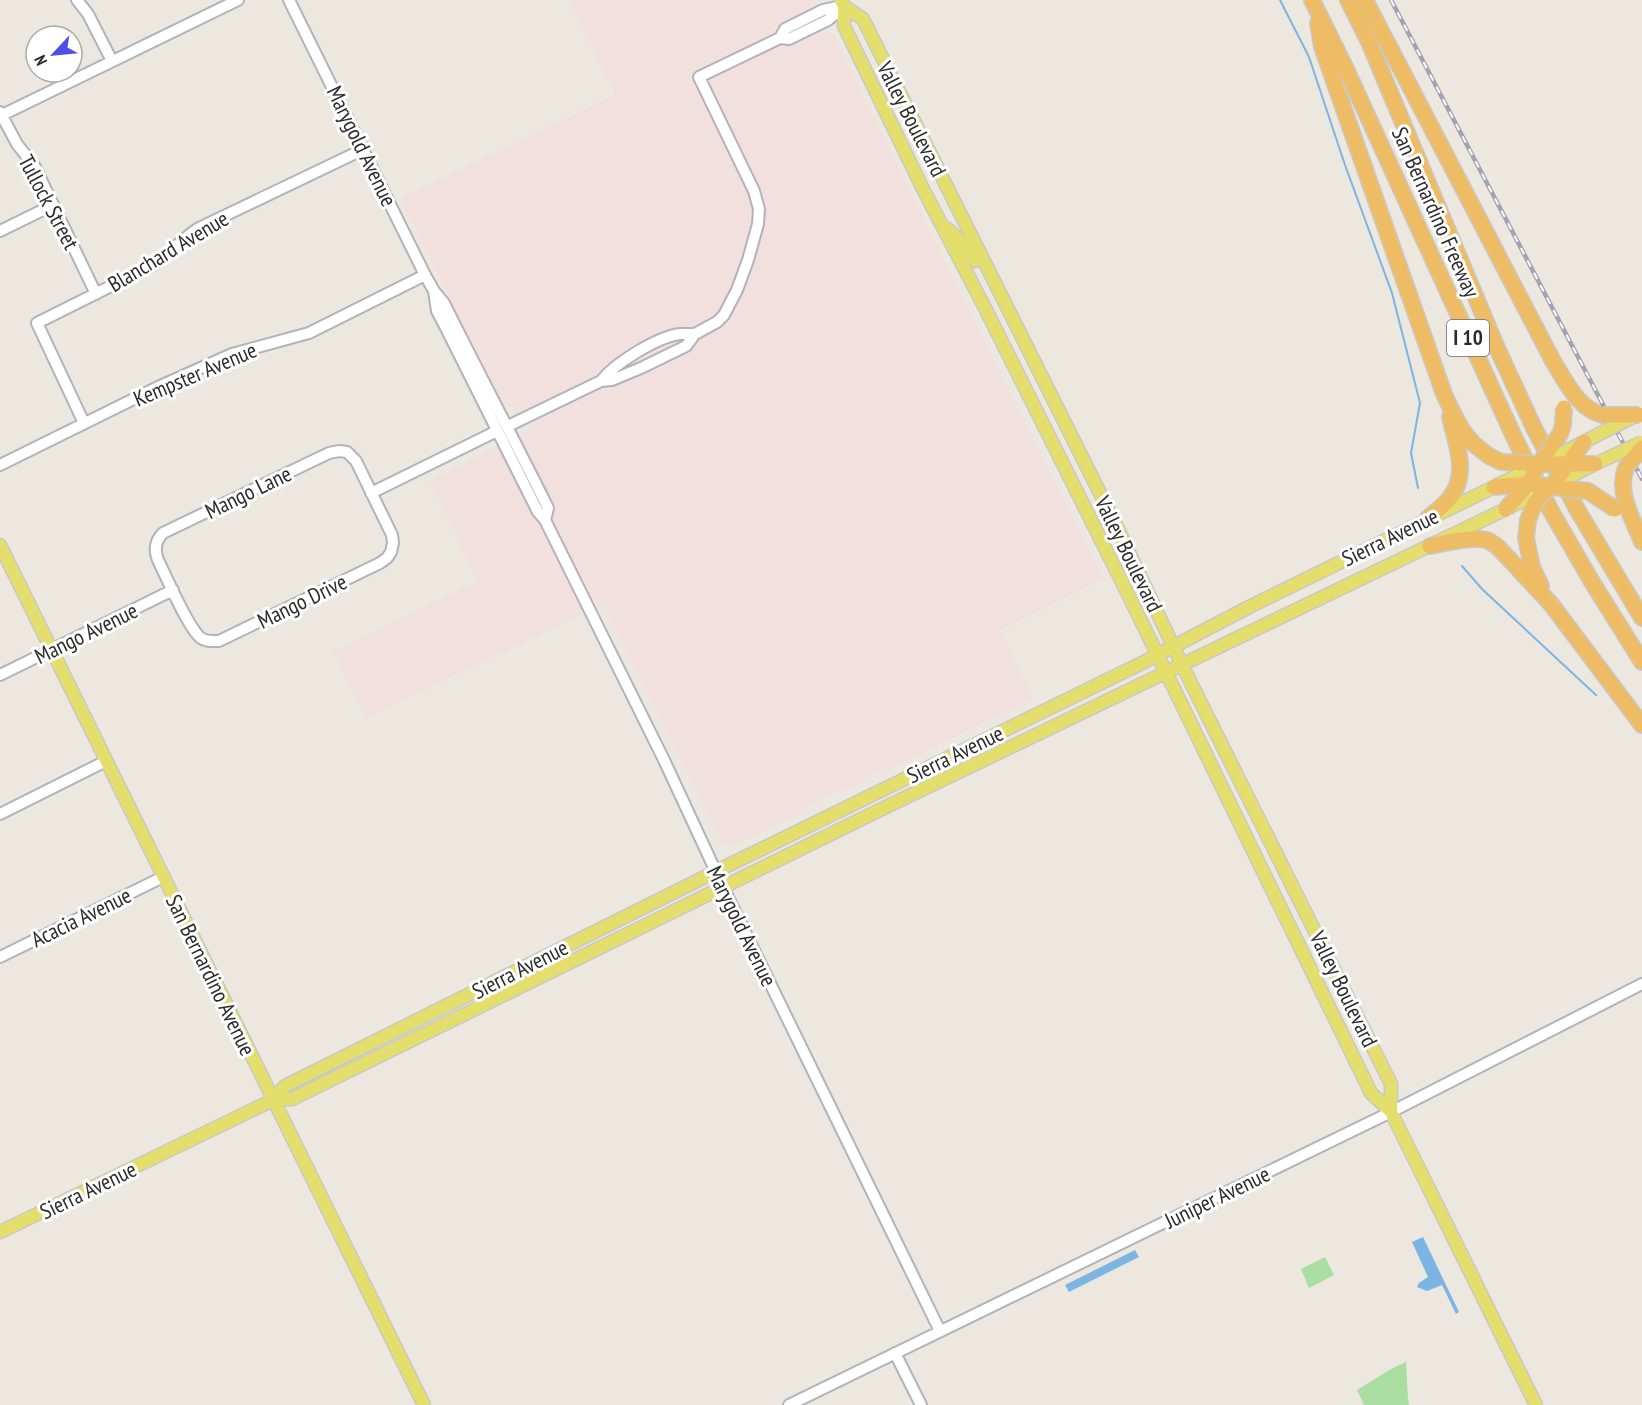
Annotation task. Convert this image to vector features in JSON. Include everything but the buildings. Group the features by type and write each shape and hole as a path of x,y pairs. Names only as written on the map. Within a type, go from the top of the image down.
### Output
{"highway":[{"name":"San Bernardino Freeway","path":"1348,0 1369,42 1497,348 1534,428 1578,511 1642,618"},
{"path":"1365,0 1554,363 1580,402 1592,411 1603,415 1640,414"},
{"name":"San Bernardino Freeway","path":"1313,1 1514,437 1551,511 1642,662"},
{"path":"1313,1 1322,47 1444,394 1458,424 1475,445 1501,462 1595,464"},
{"path":"1506,509 1528,484 1560,434 1563,425 1564,408 1554,363"},
{"path":"1428,519 1450,498 1461,470 1444,394"},
{"path":"1551,604 1528,555 1526,538 1528,520 1534,505 1551,487 1584,442"},
{"path":"1642,448 1625,459 1623,477 1623,491 1642,542"},
{"path":"1494,487 1528,484 1588,491 1615,509 1642,542"},
{"path":"1430,546 1463,540 1489,541 1498,547 1551,604 1642,725"}],"main road":[{"name":"Valley Boulevard","path":"842,3 844,26 1158,654 1371,1093 1391,1112 1536,1405"},
{"name":"Valley Boulevard","path":"842,3 863,19 1118,529 1182,665 1391,1084 1391,1112"},
{"path":"939,219 968,249 976,262 988,270"},
{"name":"Sierra Avenue","path":"273,1100 285,1086 1640,414"},
{"name":"Sierra Avenue","path":"0,1232 273,1100 292,1099 890,805 1430,546 1595,464 1625,459 1642,442"},
{"name":"San Bernardino Avenue","path":"0,544 424,1405"},
{"path":"448,1023 465,1006 521,978 519,969"}],"street":[{"path":"77,0 88,14 112,61"},
{"path":"0,114 238,0"},
{"name":"Marygold Avenue","path":"289,0 425,275 444,303 496,407 508,426"},
{"path":"601,381 608,372 626,358 662,340 681,334 694,334 717,322 729,307 748,260 758,224 759,209 754,191 699,77 780,38 785,29 842,3"},
{"name":"Tullock Street","path":"0,114 17,144 35,167 96,294"},
{"name":"Blanchard Avenue","path":"84,423 37,323 159,261 186,236 199,228 363,148"},
{"path":"0,231 53,205"},
{"name":"Kempster Avenue","path":"0,465 232,354 309,333 425,275"},
{"name":"Marygold Avenue","path":"434,291 437,311 538,512 545,520 664,760 715,872 940,1331"},
{"path":"446,328 459,342 492,410 508,426 509,440 514,454 545,520"},
{"path":"508,426 601,381 612,380 686,346 694,334"},
{"path":"641,368 644,360 661,349 662,340"},
{"path":"371,493 497,431"},
{"name":"Mango Lane","path":"173,590 156,555 158,539 163,533 334,452 346,452 351,456 371,493"},
{"name":"Mango Drive","path":"173,590 196,634 202,639 219,641 342,582 380,563 387,558 393,547 392,535 371,493"},
{"name":"Mango Avenue","path":"0,675 173,590"},
{"path":"0,814 106,761"},
{"name":"Acacia Avenue","path":"0,957 163,877"},
{"name":"Juniper Avenue","path":"789,1405 1391,1112 1642,984"},
{"path":"895,1353 921,1405"}],"shaded area":[{"path":"569,0 813,0 811,7 824,32 834,36 1103,579 1000,631 1033,699 890,769 885,768 863,779 862,783 843,791 837,791 800,813 731,847 722,842 603,604 366,718 334,652 478,581 430,481 531,430 518,406 510,408 501,403 401,199 615,94"}],"green space":[{"path":"1325,1257 1334,1275 1309,1288 1301,1269"},
{"path":"1406,1362 1409,1405 1364,1405 1357,1390"}],"water":[{"path":"1423,1237 1459,1312 1456,1314 1442,1285 1427,1291 1417,1287 1428,1277 1412,1242"},
{"path":"1135,1250 1139,1257 1069,1292 1065,1285"}],"waterway":[{"path":"1280,0 1309,57 1345,165 1392,293 1420,403 1411,453 1418,488"},
{"path":"1462,566 1482,589 1596,695"}],"railway":[{"path":"1391,0 1642,479"}]}
